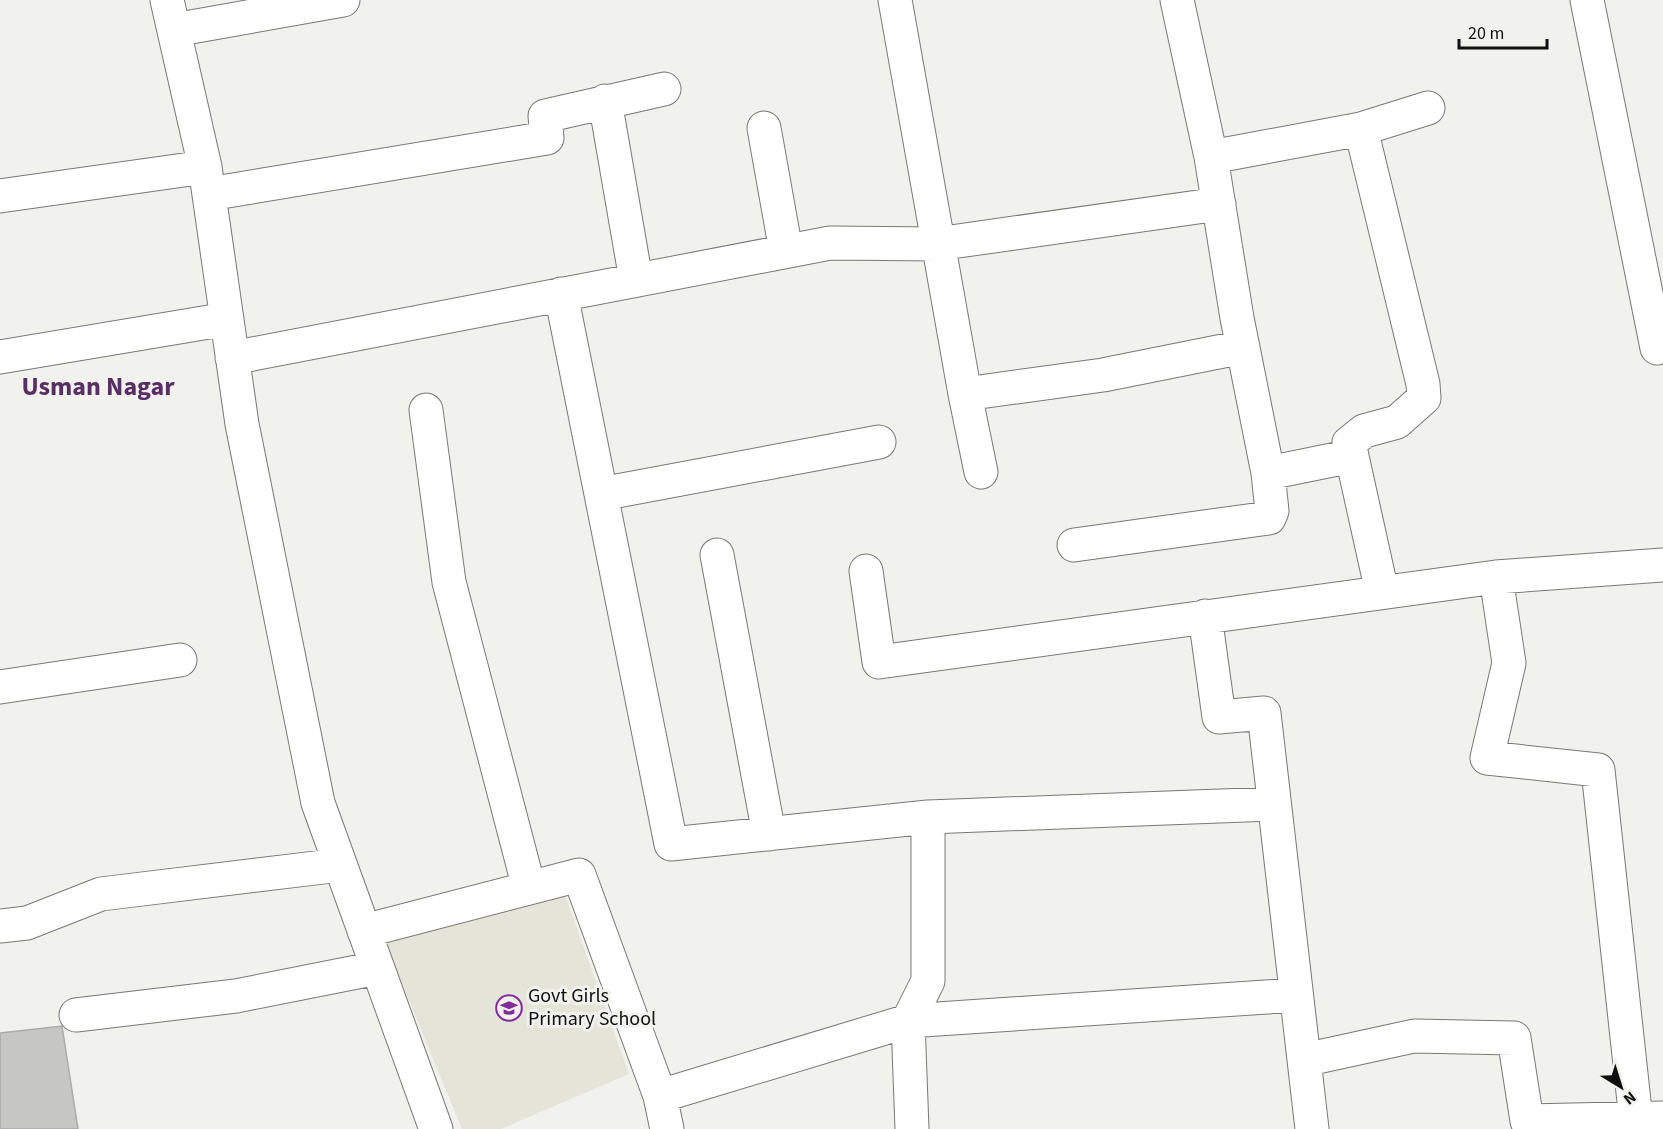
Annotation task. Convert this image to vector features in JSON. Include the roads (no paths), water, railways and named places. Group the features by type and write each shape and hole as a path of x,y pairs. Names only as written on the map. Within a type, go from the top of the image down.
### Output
{"street":[{"path":"343,0 171,15 207,180 242,424 318,803 436,1129"},
{"path":"895,0 981,472"},
{"path":"1074,545 1269,518 1272,511 1268,473 1243,347 1211,157 1177,0"},
{"path":"1587,0 1657,348"},
{"path":"0,196 207,180 547,138 545,116 664,89"},
{"path":"605,101 636,280"},
{"path":"1211,157 1361,129 1428,108"},
{"path":"764,128 786,251"},
{"path":"1361,129 1423,384 1424,398 1397,422 1364,431 1349,443 1382,592"},
{"path":"232,358 830,243 938,244 1219,204"},
{"path":"561,294 670,844 928,817 1273,804"},
{"path":"0,357 227,319"},
{"path":"965,394 1103,375 1243,347"},
{"path":"426,410 449,582 529,888"},
{"path":"601,494 879,442"},
{"path":"1268,473 1352,456"},
{"path":"717,555 769,834"},
{"path":"866,571 879,662 1496,577 1663,565"},
{"path":"1304,1060 1414,1036 1514,1038 1527,1121 1646,1122 1598,770 1487,758 1509,663 1496,577"},
{"path":"1205,616 1219,717 1264,713 1311,1129"},
{"path":"0,687 180,660"},
{"path":"912,1129 908,1021 928,981 928,817"},
{"path":"0,926 27,923 101,894 340,865"},
{"path":"364,931 579,875 660,1096 667,1129"},
{"path":"76,1015 236,996 377,968"},
{"path":"660,1096 908,1021 1296,995"}],"place":[{"name":"Govt Girls Primary School","path":"509,1008"}],"district":[{"name":"Usman Nagar","path":"98,386"}]}
